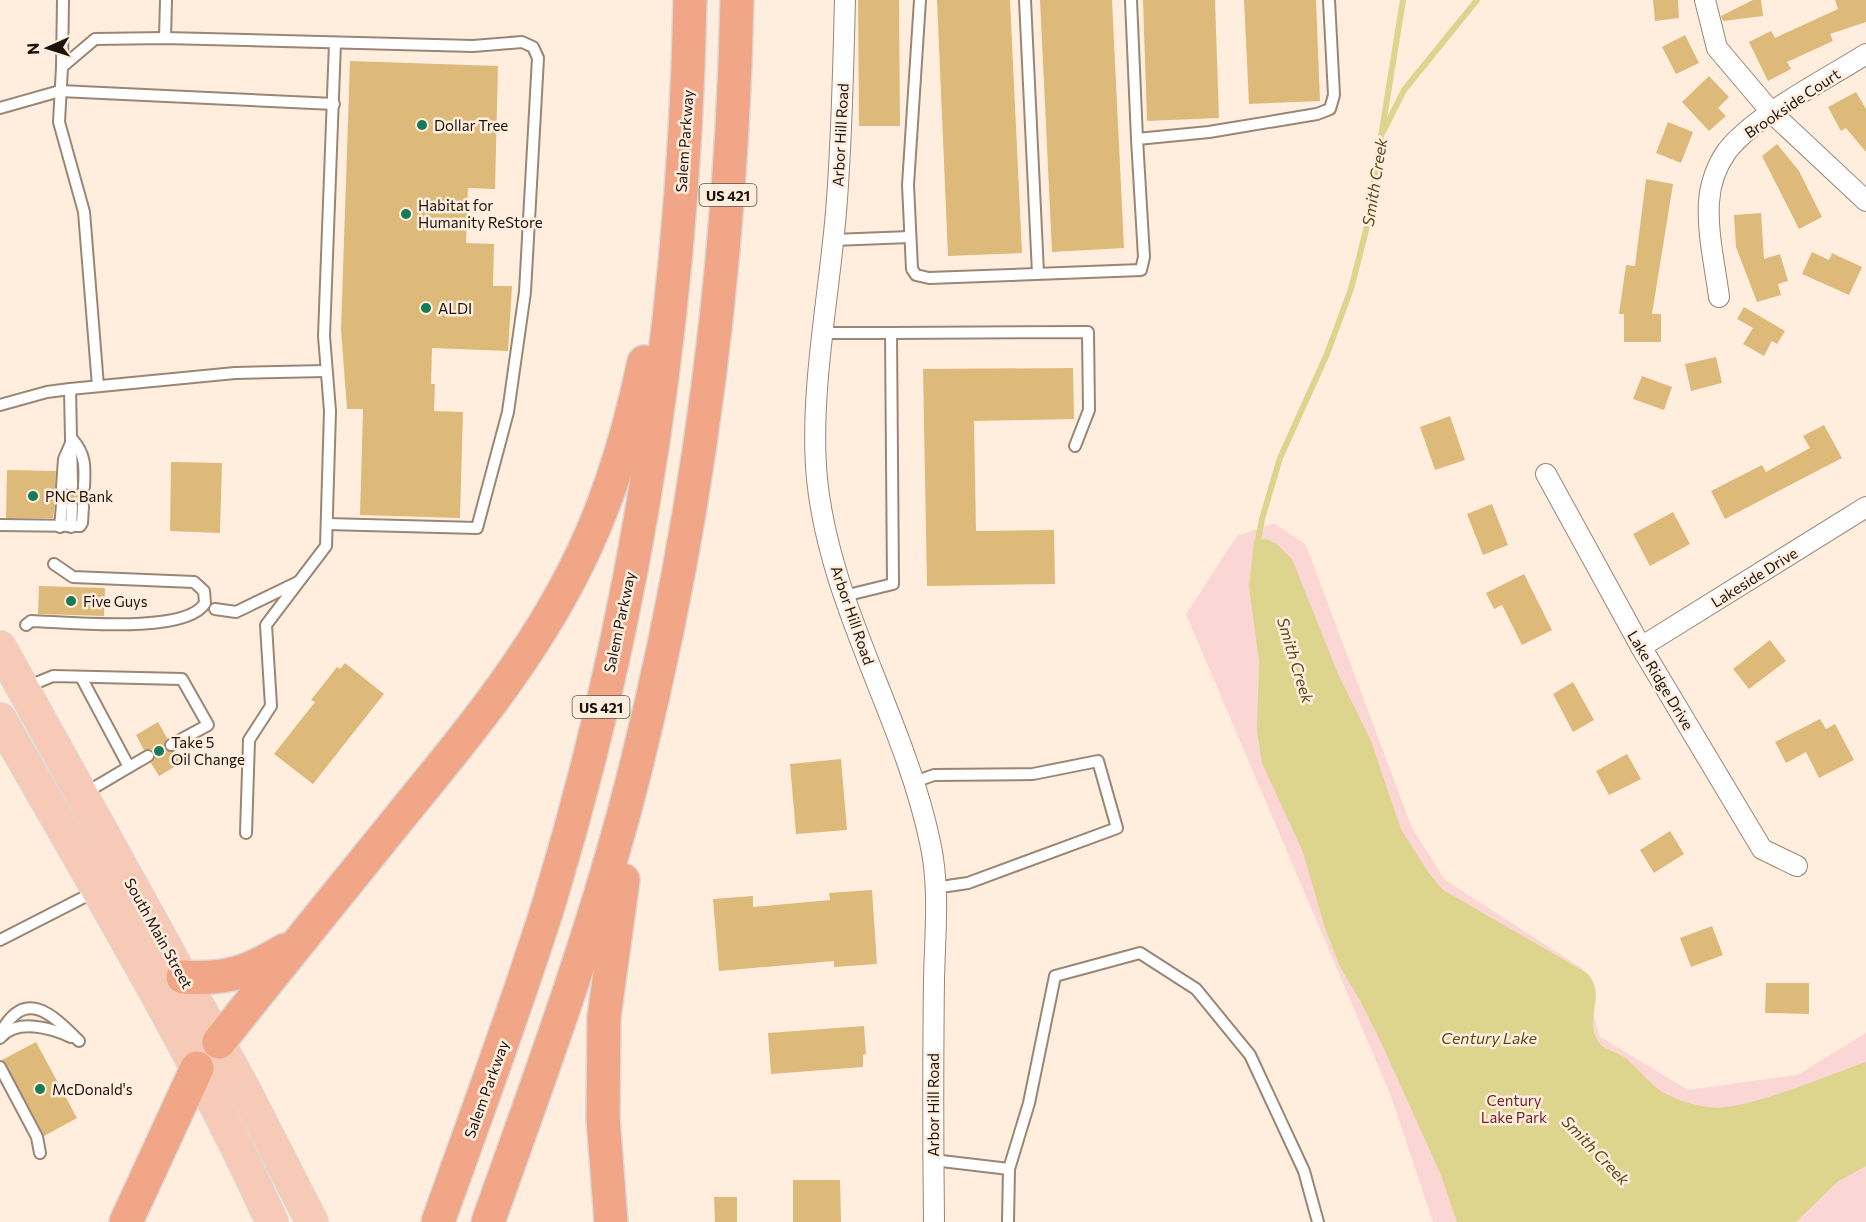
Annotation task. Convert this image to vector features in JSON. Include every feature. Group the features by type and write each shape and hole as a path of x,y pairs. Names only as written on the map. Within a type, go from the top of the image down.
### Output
{"highway":[{"name":"Salem Parkway","path":"438,1222 518,999 547,910 604,693 627,590 658,406 683,172 690,0"},
{"name":"US 421","path":"488,1222 563,1014 596,913 651,704 673,600 708,389 730,176 737,0"},
{"path":"219,1042 473,727 534,640 565,588 603,507 618,468 637,393 683,172"},
{"path":"611,1222 603,1118 604,1017 608,976 651,704"},
{"path":"183,977 216,978 243,972 299,942"},
{"path":"126,1222 197,1068"}],"main road":[{"name":"South Main Street","path":"0,647 219,1042 312,1222"},
{"name":"South Main Street","path":"0,719 99,890 197,1068 272,1222"},
{"path":"197,1068 219,1042"}],"street":[{"name":"Arbor Hill Road","path":"845,0 842,115 817,421 817,476 822,519 844,596 914,782 931,845 936,920 934,1222"},
{"path":"1705,0 1717,48 1772,113 1866,201"},
{"name":"Brookside Court","path":"1719,297 1709,227 1712,183 1727,151 1739,138 1772,113 1866,54"},
{"name":"Lake Ridge Drive","path":"1545,474 1641,647 1762,849 1797,866"},
{"name":"Lakeside Drive","path":"1641,647 1866,507"}],"lane":[{"path":"63,0 59,122 84,212 98,386"},
{"path":"165,38 166,0"},
{"path":"920,0 908,185 912,269 915,275 929,278 1141,270 1144,258 1131,0"},
{"path":"1025,0 1038,273"},
{"path":"1137,139 1209,132 1317,114 1330,109 1334,95 1329,0"},
{"path":"62,67 95,39 165,38 473,46 522,42 533,47 538,58 525,291 508,412 477,528 327,524"},
{"path":"246,833 249,740 271,706 266,625 326,546 330,411 324,329 335,43"},
{"path":"0,108 60,91 334,104"},
{"path":"833,240 910,237"},
{"path":"824,333 1088,332 1089,410 1075,446"},
{"path":"844,596 893,584 891,333"},
{"path":"0,405 47,392 98,386 235,373 326,371"},
{"path":"67,487 64,459 73,440 70,389"},
{"path":"73,440 80,448 85,461 84,488"},
{"path":"0,525 66,527 72,506"},
{"path":"26,625 31,621 148,625 195,614 205,603 204,591 194,582 73,577 54,564"},
{"path":"215,609 236,612 301,581"},
{"path":"22,689 53,676 182,679 208,725 171,745"},
{"path":"81,677 129,767"},
{"path":"82,795 148,756"},
{"path":"914,782 934,775 1033,774 1098,761 1117,828 968,883 934,888"},
{"path":"0,940 99,890"},
{"path":"1008,1222 1009,1169 1029,1103 1055,976 1140,953 1196,989 1250,1055 1304,1171 1318,1222"},
{"path":"34,1008 51,1013 79,1041 51,1028 19,1027 0,1036 8,1020 22,1009 34,1008"},
{"path":"0,1067 38,1137 40,1153"},
{"path":"933,1160 1009,1169"}],"green space":[{"name":"Century Lake","path":"1274,523 1306,545 1412,828 1445,880 1583,969 1599,1036 1688,1090 1797,1075 1866,1033 1866,1222 1433,1222 1391,1096 1186,614 1237,536"}],"water":[{"name":"Century Lake","path":"1266,539 1277,544 1292,559 1338,674 1371,741 1401,829 1428,872 1443,890 1587,973 1595,990 1593,1023 1594,1032 1600,1044 1625,1057 1657,1088 1676,1099 1719,1108 1744,1104 1779,1094 1866,1062 1866,1166 1837,1182 1796,1222 1457,1222 1441,1175 1380,1040 1340,967 1325,928 1303,852 1262,763 1257,730 1259,661 1249,587 1254,541"}],"building":[{"path":"858,0 899,0 900,126 859,126"},
{"path":"937,0 1010,0 1022,253 948,256"},
{"path":"1040,0 1112,0 1124,248 1052,252"},
{"path":"1143,0 1215,0 1219,118 1147,121"},
{"path":"1244,0 1316,0 1320,101 1249,104"},
{"path":"1653,0 1678,0 1679,18 1655,21"},
{"path":"1753,0 1761,0 1763,16 1723,21 1721,16"},
{"path":"1835,0 1866,0 1866,22 1830,34 1833,41 1787,62 1791,69 1768,81 1749,42 1771,31 1775,38 1838,9"},
{"path":"1685,35 1699,63 1676,74 1662,47"},
{"path":"350,61 498,66 495,189 468,188 466,243 494,244 493,286 512,286 508,351 432,348 431,384 435,384 434,411 463,412 460,518 360,515 363,409 347,409 341,330"},
{"path":"1709,76 1729,97 1718,108 1726,116 1709,131 1682,102"},
{"path":"1856,92 1866,109 1866,152 1846,128 1841,131 1828,107"},
{"path":"1668,122 1693,132 1681,163 1656,153"},
{"path":"1777,144 1799,171 1822,217 1799,229 1762,156"},
{"path":"1646,179 1673,184 1652,314 1661,314 1661,342 1624,342 1624,314 1619,314 1626,265 1635,266"},
{"path":"1761,213 1764,259 1780,254 1788,281 1778,284 1781,295 1757,302 1736,247 1734,215"},
{"path":"1812,252 1829,260 1832,253 1862,267 1849,295 1802,274"},
{"path":"1744,307 1785,331 1777,344 1772,341 1764,356 1743,344 1753,328 1737,319"},
{"path":"1716,357 1722,383 1691,391 1685,364"},
{"path":"1073,368 1074,419 974,421 976,531 1054,530 1055,584 927,586 923,369"},
{"path":"1642,376 1672,387 1664,410 1633,399"},
{"path":"1450,416 1465,460 1435,470 1420,427"},
{"path":"1824,425 1842,458 1725,519 1711,491 1762,465 1766,472 1810,448 1803,436"},
{"path":"171,462 222,463 220,533 170,531"},
{"name":"PNC Bank","path":"7,470 56,471 57,493 73,494 78,491 86,494 86,499 77,501 58,499 53,518 6,518"},
{"path":"1492,504 1508,545 1483,555 1467,514"},
{"path":"1673,512 1690,544 1650,566 1633,534"},
{"path":"1524,574 1552,630 1522,645 1502,605 1494,609 1486,593"},
{"name":"Five Guys","path":"39,586 105,588 104,616 38,614"},
{"path":"1770,640 1786,661 1749,689 1733,669"},
{"path":"345,663 384,694 313,784 274,754 315,702 311,700 337,667 340,669"},
{"path":"1573,682 1594,720 1573,732 1553,694"},
{"path":"1820,719 1826,729 1835,724 1854,760 1819,778 1806,752 1786,763 1775,742"},
{"name":"Take 5 Oil Change","path":"158,722 167,738 164,744 165,749 175,752 181,763 159,776 151,763 155,753 151,749 144,750 136,735"},
{"path":"1627,754 1641,779 1609,795 1596,771"},
{"path":"841,759 847,830 796,834 790,764"},
{"path":"1670,831 1684,854 1654,873 1640,850"},
{"path":"872,890 877,964 834,967 834,961 719,971 713,899 753,896 753,907 830,900 829,893"},
{"path":"1712,926 1723,955 1691,967 1680,938"},
{"path":"1766,983 1809,983 1809,1014 1765,1013"},
{"path":"864,1026 866,1054 863,1055 863,1067 771,1074 768,1033"},
{"name":"McDonald's","path":"36,1042 77,1118 44,1136 2,1060"},
{"path":"793,1180 840,1180 841,1222 793,1222"},
{"path":"714,1197 737,1197 737,1222 715,1222"}],"waterway":[{"name":"Smith Creek","path":"1260,547 1258,540 1262,519 1280,458 1327,354 1351,289 1366,230 1403,0"},
{"path":"1383,132 1404,90 1477,0"}],"place":[{"name":"Dollar Tree","path":"422,125"},
{"name":"Habitat for Humanity ReStore","path":"406,214"},
{"name":"ALDI","path":"426,308"},
{"name":"PNC Bank","path":"33,496"},
{"name":"Five Guys","path":"71,601"},
{"name":"Take 5 Oil Change","path":"159,751"},
{"name":"McDonald's","path":"40,1089"}],"park label":[{"name":"Century Lake Park","path":"1514,1108"}]}
